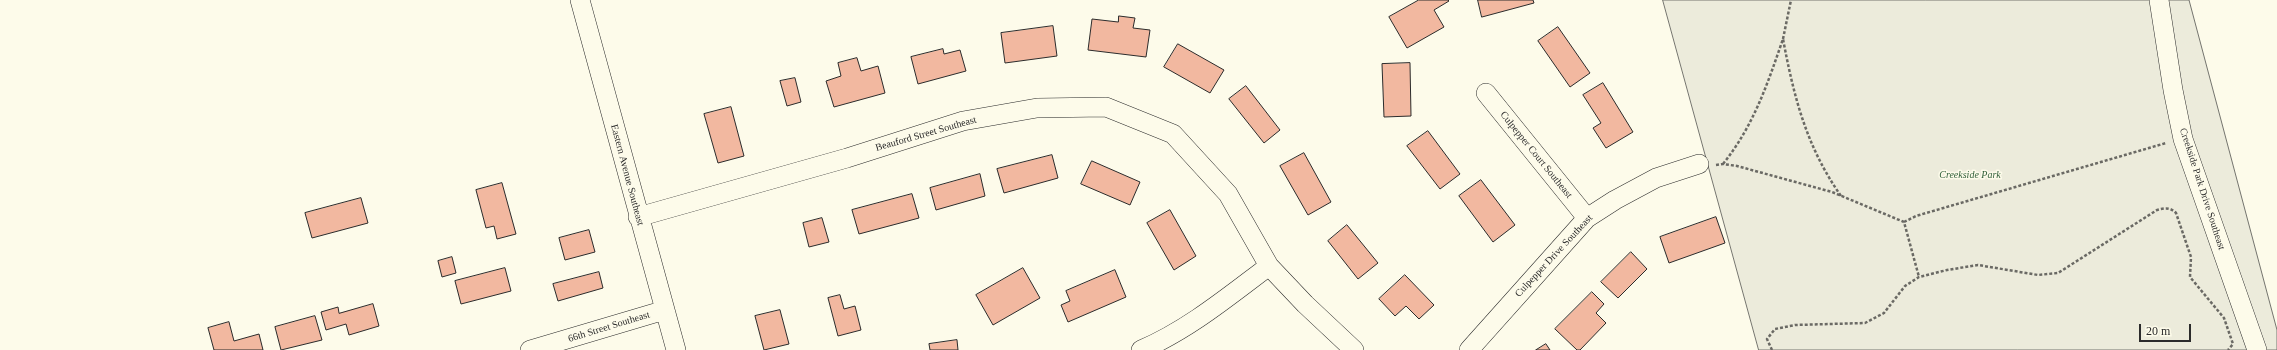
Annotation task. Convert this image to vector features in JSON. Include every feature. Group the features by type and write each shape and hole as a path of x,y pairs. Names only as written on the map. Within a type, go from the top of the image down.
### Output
{"street":[{"name":"Eastern Avenue Southeast","path":"580,0 638,217 676,350"},
{"name":"Creekside Park Drive Southeast","path":"2159,0 2173,90 2183,139 2257,350"},
{"name":"Culpepper Court Southeast","path":"1486,93 1587,218"},
{"name":"Beauford Street Southeast","path":"638,217 847,158 964,121 1037,108 1106,107 1173,134 1228,194 1269,266 1305,304 1354,350"},
{"name":"Culpepper Drive Southeast","path":"1469,350 1587,218 1614,200 1656,178 1699,164"},
{"path":"1141,350 1159,343 1210,311 1269,266"},
{"name":"66th Street Southeast","path":"530,350 665,310"}],"path":[{"path":"1723,164 1738,145 1760,105 1783,39 1791,0"},
{"path":"1783,39 1791,82 1802,124 1824,171 1841,196"},
{"path":"1699,164 1701,168 1723,164 1841,196 1904,222 1916,216 1995,192 2183,139"},
{"path":"1772,350 1767,339 1775,329 1794,324 1865,323 1884,313 1906,286 1919,277 1978,265 2038,275 2058,272 2157,210 2165,208 2172,209 2176,213 2191,257 2190,277 2224,318 2233,344 2228,350"},
{"path":"1904,222 1919,277"}],"green space":[{"name":"Creekside Park","path":"1663,0 2189,0 2277,330 2277,350 1759,350"}],"building":[{"path":"1419,0 1449,1 1434,10 1444,27 1407,48 1389,17"},
{"path":"1478,0 1533,0 1534,3 1482,17"},
{"path":"1119,16 1135,18 1133,28 1150,30 1146,57 1088,50 1092,19 1118,22"},
{"path":"1053,26 1057,56 1005,63 1001,33"},
{"path":"1558,27 1590,73 1570,87 1538,41"},
{"path":"1178,44 1224,70 1210,93 1164,67"},
{"path":"943,49 944,54 960,50 966,71 918,84 911,57"},
{"path":"857,58 861,71 878,66 885,93 834,107 826,81 841,76 838,63"},
{"path":"1410,63 1411,116 1384,117 1382,64"},
{"path":"795,78 801,102 787,106 780,81"},
{"path":"1603,83 1633,132 1606,148 1593,128 1601,123 1583,95"},
{"path":"1246,86 1280,130 1264,143 1229,99"},
{"path":"731,107 744,156 718,163 704,114"},
{"path":"1428,131 1460,174 1440,189 1407,146"},
{"path":"1304,153 1331,202 1308,215 1280,166"},
{"path":"1052,155 1058,178 1004,193 997,169"},
{"path":"1092,161 1140,182 1130,205 1081,184"},
{"path":"980,174 985,196 936,210 930,188"},
{"path":"1481,180 1515,225 1493,242 1459,196"},
{"path":"502,183 516,234 497,239 494,226 486,228 476,190"},
{"path":"912,194 919,218 859,234 852,210"},
{"path":"361,198 368,223 312,238 305,213"},
{"path":"1170,210 1196,256 1174,270 1147,223"},
{"path":"1716,217 1725,243 1669,263 1660,237"},
{"path":"822,218 829,242 809,247 803,223"},
{"path":"1347,225 1378,263 1358,279 1328,241"},
{"path":"589,230 595,252 565,260 559,238"},
{"path":"1631,252 1647,269 1618,298 1601,282"},
{"path":"452,257 456,273 442,277 438,261"},
{"path":"505,268 511,291 461,304 455,281"},
{"path":"1023,268 1040,298 993,325 976,295"},
{"path":"1115,270 1126,297 1068,322 1061,305 1070,301 1066,291"},
{"path":"599,272 603,288 558,301 553,284"},
{"path":"1405,275 1434,305 1419,319 1406,306 1395,316 1379,299"},
{"path":"1592,292 1604,304 1596,313 1606,323 1580,350 1577,350 1555,329"},
{"path":"840,295 844,309 855,306 861,330 838,336 828,298"},
{"path":"373,304 379,326 349,335 346,324 326,330 321,312 338,307 339,313"},
{"path":"780,310 789,344 764,350 755,316"},
{"path":"315,316 322,340 281,350 275,327"},
{"path":"229,322 234,341 259,334 263,350 214,350 208,328"},
{"path":"957,340 958,350 930,350 929,344"},
{"path":"1546,344 1550,350 1536,350"}]}
